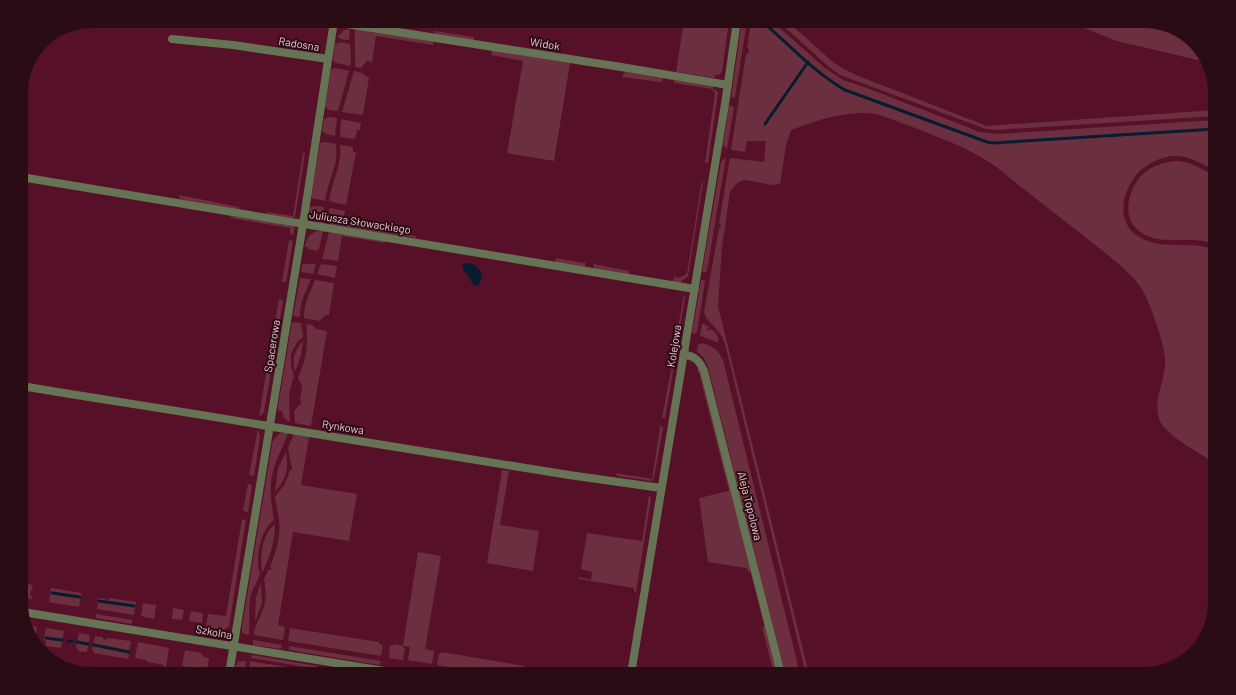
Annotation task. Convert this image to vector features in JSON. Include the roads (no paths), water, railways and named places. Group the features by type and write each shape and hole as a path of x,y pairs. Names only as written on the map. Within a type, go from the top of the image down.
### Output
{"street":[{"name":"Spacerowa","path":"230,667 303,224 333,28"},
{"name":"Widok","path":"372,28 728,85"},
{"name":"Kolejowa","path":"632,667 695,289 736,28"},
{"name":"Radosna","path":"172,39 233,45 328,59"},
{"name":"Juliusza Słowackiego","path":"28,178 695,289"},
{"name":"Aleja Topolowa","path":"684,355 697,359 701,363 704,371 779,667"},
{"name":"Rynkowa","path":"28,387 661,488"},
{"name":"Szkolna","path":"29,613 360,667"}],"water":[{"path":"464,263 473,264 479,269 482,275 479,285 475,286 473,284 463,269 462,266"}],"waterway":[{"path":"770,28 812,67 845,90 987,142 993,143 1208,129"},
{"path":"765,124 808,62"},
{"path":"52,593 80,597"},
{"path":"99,601 134,606"},
{"path":"46,638 62,640"},
{"path":"77,642 88,644"},
{"path":"94,645 129,652"}]}
